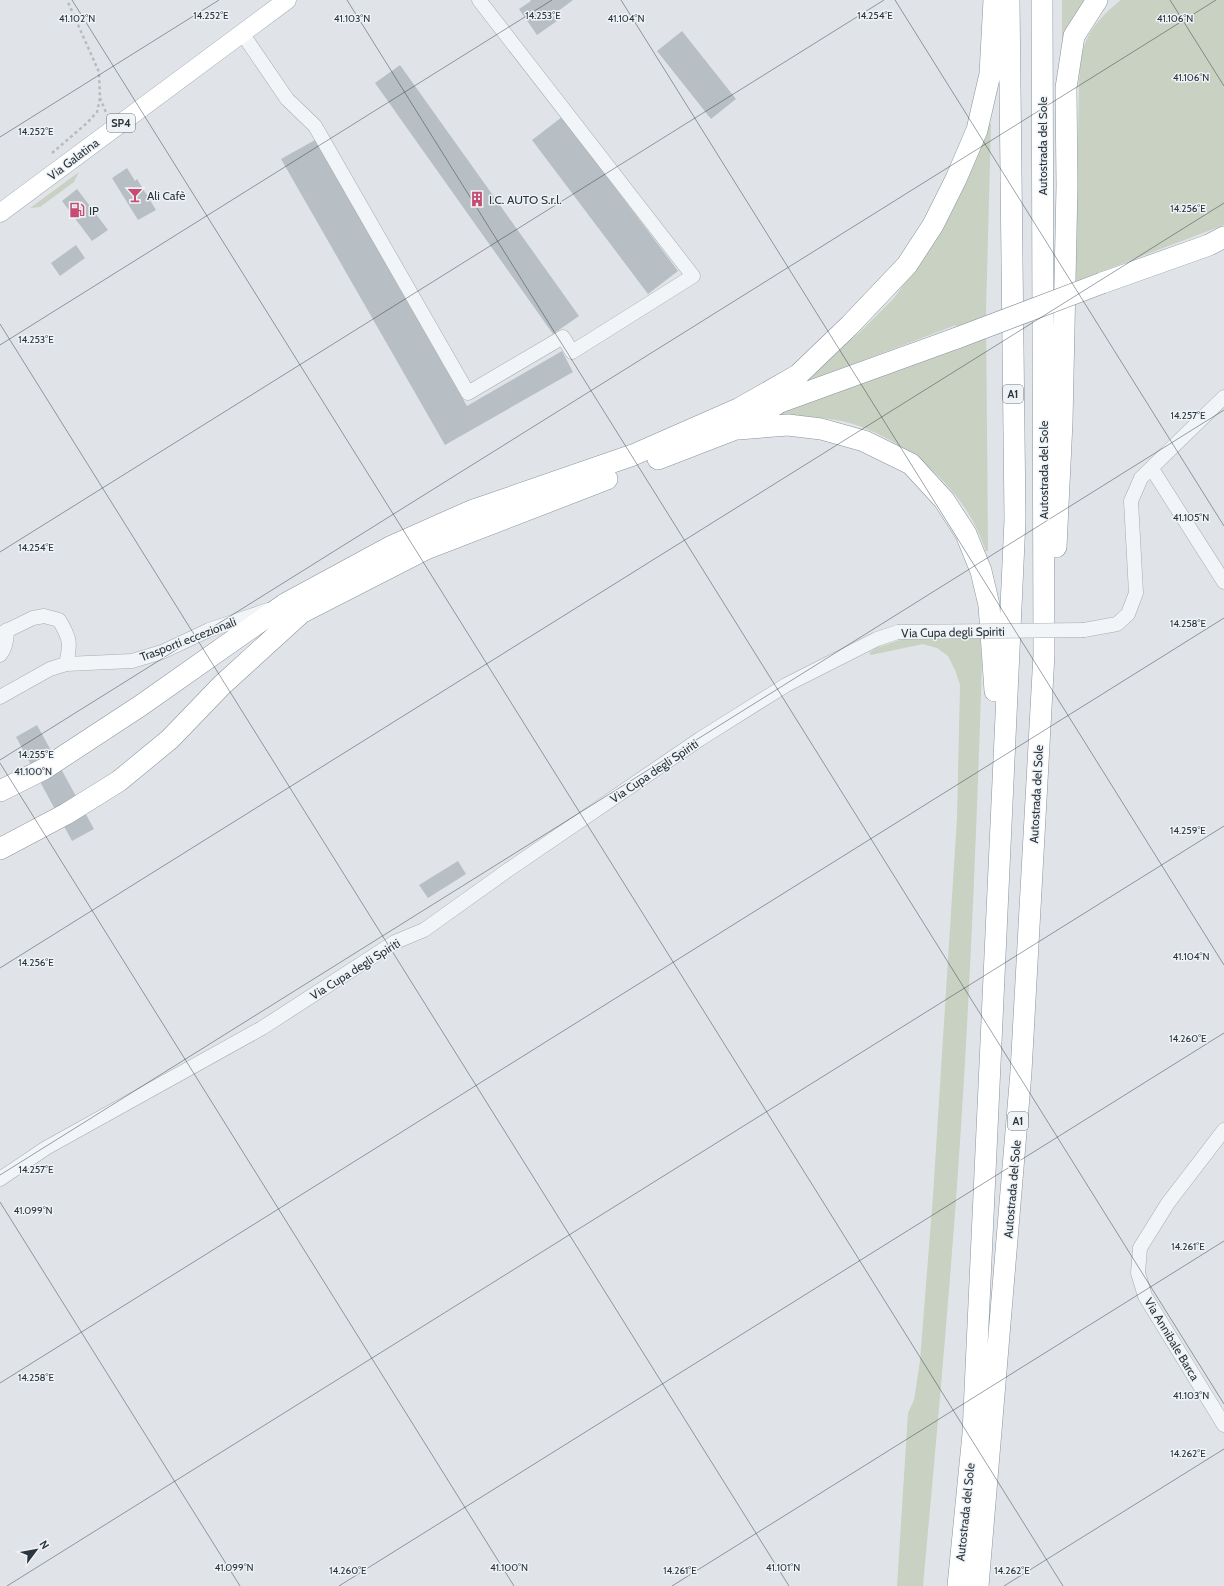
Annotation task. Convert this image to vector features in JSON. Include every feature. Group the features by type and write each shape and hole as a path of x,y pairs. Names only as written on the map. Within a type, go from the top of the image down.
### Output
{"highway":[{"path":"0,791 44,769 140,706 285,604 392,546 471,511 633,455 740,408 798,374 850,325 907,265 933,225 956,179 977,130 990,74 994,0"},
{"name":"Autostrada del Sole","path":"958,1586 973,1434 1014,520 1009,0"},
{"name":"Autostrada del Sole","path":"978,1586 1022,1072 1044,654 1042,0"},
{"path":"1044,654 1057,534 1062,422 1067,186 1066,88 1074,36 1097,0"},
{"path":"682,434 777,404 1102,283 1209,245 1224,237"},
{"path":"0,849 66,814 119,781 170,739 222,685 301,613 426,549 733,430 777,404"},
{"path":"733,430 788,426 821,429 864,441 911,464 944,500 966,534 981,571 989,605 1002,787"}],"main road":[{"name":"SP4","path":"242,33 287,0"},
{"name":"Via Galatina","path":"0,214 242,33"}],"street":[{"path":"242,33 287,99 314,126 468,393 563,337 572,352 693,276 479,0"},
{"name":"Via Cupa degli Spiriti","path":"0,1179 46,1148 262,1028 395,942 424,930 508,870 700,739 786,685 877,639 898,632 1084,630 1117,624 1128,614 1136,593 1131,501 1141,478 1152,469 1224,397"},
{"path":"1152,469 1224,582"},
{"name":"Trasporti eccezionali","path":"0,697 50,669 66,664 132,661 162,652 209,630 285,604"},
{"path":"0,655 3,652 7,642 3,632 33,618 44,616 59,620 68,634 69,651 66,664"},
{"name":"Via Annibale Barca","path":"1224,1130 1168,1203 1140,1248 1138,1273 1145,1296 1224,1425"}],"path":[{"path":"52,153 87,123 97,112 100,98 99,72 67,0"}],"green space":[{"path":"1062,0 1091,0 1062,52"},
{"path":"1121,0 1224,0 1224,225 1076,281 1079,82 1081,57 1087,38 1102,17"},
{"path":"986,124 991,124 986,312 988,550 986,552 978,531 967,511 954,493 921,461 902,448 883,436 843,421 833,419 783,417 780,415 781,411 957,348 956,325 801,384 812,371 858,334 894,298 923,258 949,217 970,170"},
{"path":"79,172 74,182 40,207 30,208"},
{"path":"912,636 980,637 982,663 968,1011 957,1184 939,1414 923,1586 897,1586 908,1413 914,1400 920,1361 933,1196 957,818 960,685 948,656 937,648 923,644 871,655 869,653 876,648"}],"building":[{"path":"530,0 573,0 553,15 557,21 537,35 519,9 531,1"},
{"path":"682,31 736,99 711,119 657,51"},
{"name":"I.C. AUTO S.r.l.","path":"400,65 579,316 553,334 375,83"},
{"path":"562,117 678,271 648,294 532,140"},
{"path":"315,140 467,406 562,351 573,372 445,445 281,159"},
{"name":"Ali Cafè","path":"127,168 135,181 137,179 156,210 138,220 112,178"},
{"path":"77,189 108,230 92,241 62,201"},
{"path":"76,245 85,258 60,276 51,263"},
{"path":"37,725 94,829 72,841 16,737"},
{"path":"458,861 466,874 428,898 419,885"}],"place":[{"name":"Ali Cafè","path":"135,195"},
{"name":"I.C. AUTO S.r.l.","path":"477,199"},
{"name":"IP","path":"77,210"}]}
